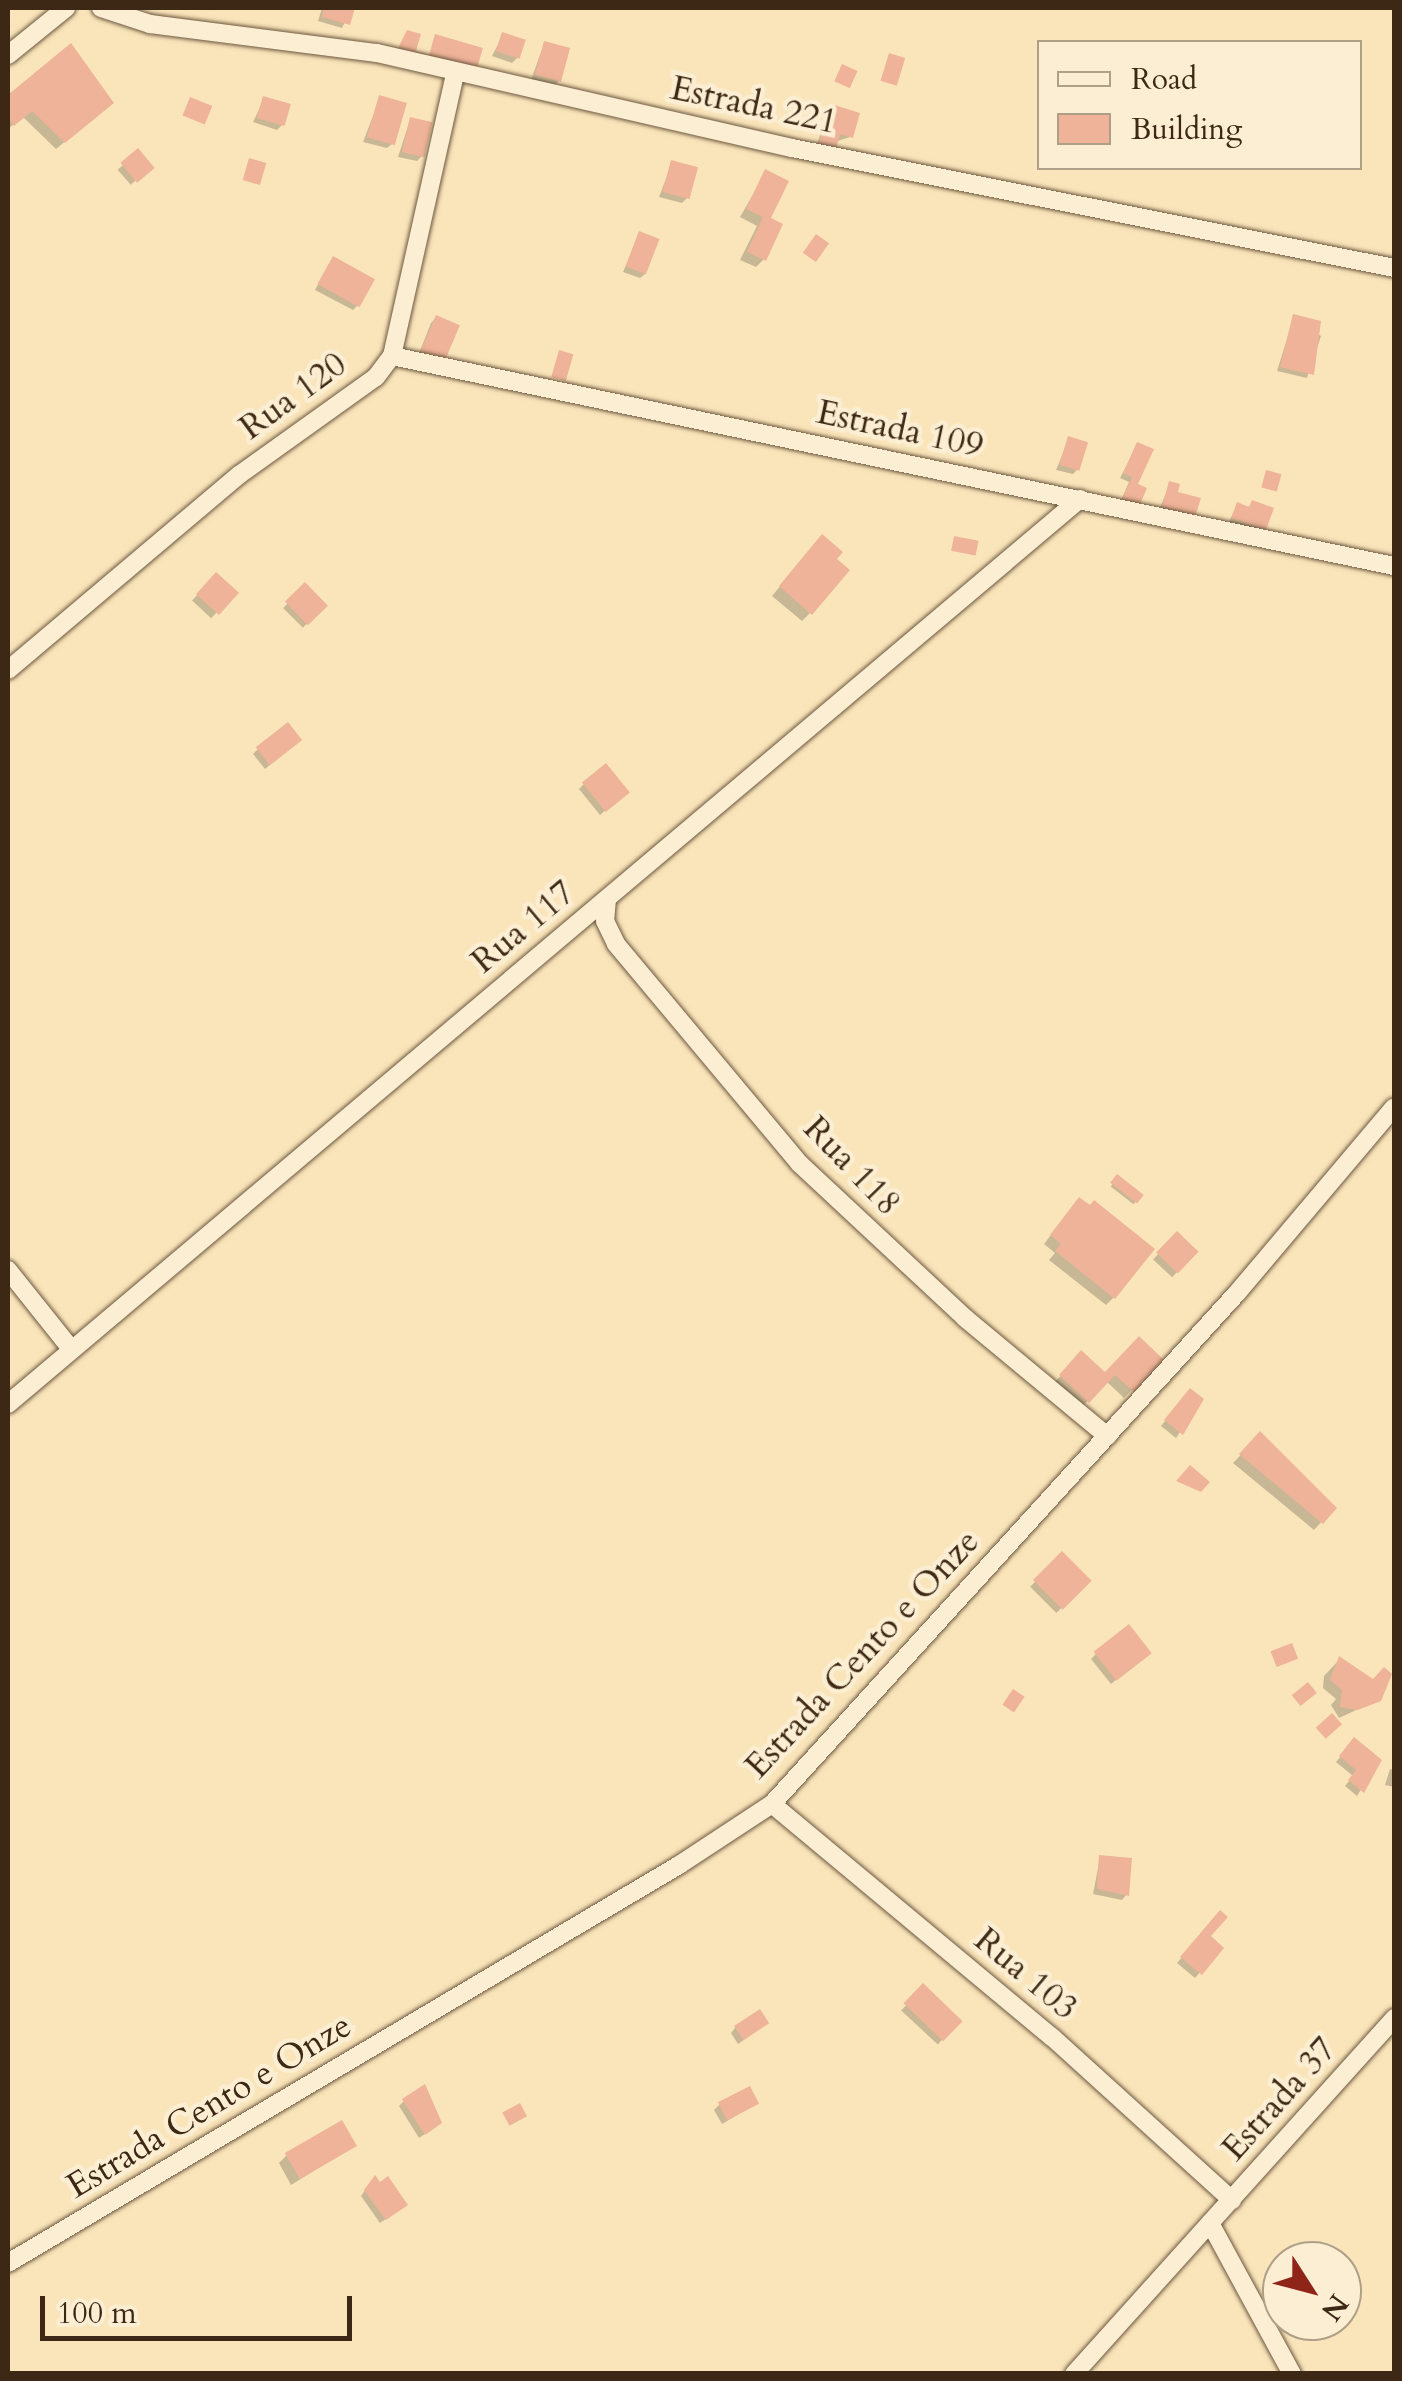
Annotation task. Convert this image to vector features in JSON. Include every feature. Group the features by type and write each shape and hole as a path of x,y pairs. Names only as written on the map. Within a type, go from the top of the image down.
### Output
{"street":[{"path":"8,55 66,8"},
{"name":"Estrada 221","path":"102,8 150,24 378,53 455,75 1394,268"},
{"name":"Rua 120","path":"8,670 239,475 376,377 392,356 455,75"},
{"name":"Estrada 109","path":"392,356 1394,566"},
{"name":"Rua 117","path":"8,1404 1080,500"},
{"name":"Rua 118","path":"607,899 605,921 616,944 800,1164 940,1296 1107,1436"},
{"name":"Estrada Cento e Onze","path":"8,2262 680,1866 772,1804 1107,1436 1394,1108"},
{"path":"8,1270 70,1348"},
{"name":"Rua 103","path":"772,1804 1066,2049 1232,2200"},
{"name":"Estrada 37","path":"1074,2374 1394,2018"},
{"path":"1210,2223 1292,2374"}],"building":[{"path":"324,8 355,8 350,25 322,17"},
{"path":"407,30 421,34 416,51 429,55 435,34 483,48 475,75 396,52"},
{"path":"502,32 526,40 520,59 496,51"},
{"path":"544,41 570,48 561,82 535,75"},
{"path":"71,43 114,103 65,143 32,111 14,126 8,118 9,94"},
{"path":"889,53 905,58 897,86 881,81"},
{"path":"842,64 858,71 850,88 834,81"},
{"path":"379,95 407,103 395,145 367,137"},
{"path":"263,96 291,104 285,126 257,118"},
{"path":"190,97 212,106 205,125 183,116"},
{"path":"831,104 860,113 853,138 840,134 836,149 819,143"},
{"path":"410,117 432,122 424,157 402,152"},
{"path":"138,148 155,168 137,183 120,163"},
{"path":"249,158 266,163 260,185 243,180"},
{"path":"671,160 698,167 690,199 662,192"},
{"path":"765,169 789,181 771,218 783,224 766,261 747,252 763,217 746,209"},
{"path":"639,231 660,239 646,274 625,266"},
{"path":"816,234 829,243 816,262 803,253"},
{"path":"333,256 375,279 359,307 317,284"},
{"path":"1293,314 1321,321 1314,375 1280,367"},
{"path":"436,315 460,325 445,361 421,351"},
{"path":"559,350 573,354 566,381 551,377"},
{"path":"1068,436 1088,442 1079,471 1059,465"},
{"path":"1137,442 1154,449 1138,484 1147,488 1138,509 1121,502 1132,477 1123,473"},
{"path":"1266,470 1281,474 1277,492 1261,487"},
{"path":"1169,481 1180,484 1178,492 1201,498 1195,517 1162,507"},
{"path":"1252,500 1274,508 1266,530 1231,518 1237,502 1249,507"},
{"path":"822,534 843,552 837,559 850,570 812,615 779,586"},
{"path":"954,536 979,541 976,555 951,551"},
{"path":"216,572 239,593 219,615 196,594"},
{"path":"305,582 328,606 308,625 285,601"},
{"path":"288,722 302,740 270,765 256,747"},
{"path":"606,763 630,793 606,812 582,783"},
{"path":"1117,1174 1144,1195 1137,1204 1110,1183"},
{"path":"1079,1197 1090,1205 1094,1200 1155,1249 1115,1299 1055,1251 1061,1244 1050,1235"},
{"path":"1177,1231 1199,1252 1178,1273 1156,1253"},
{"path":"1139,1336 1164,1360 1134,1392 1115,1375 1089,1403 1059,1375 1081,1350 1105,1372"},
{"path":"1190,1388 1204,1399 1183,1435 1164,1420"},
{"path":"1260,1431 1337,1508 1323,1524 1239,1454"},
{"path":"1190,1465 1210,1482 1201,1492 1176,1481"},
{"path":"1062,1551 1092,1581 1063,1610 1033,1580"},
{"path":"1129,1624 1152,1653 1116,1681 1094,1652"},
{"path":"1292,1643 1298,1659 1277,1667 1271,1651"},
{"path":"1339,1656 1373,1679 1384,1667 1392,1674 1381,1701 1358,1710 1340,1707 1342,1690 1330,1680"},
{"path":"1308,1682 1317,1693 1300,1706 1292,1695"},
{"path":"1013,1689 1025,1697 1014,1713 1002,1705"},
{"path":"1332,1713 1342,1724 1326,1739 1316,1728"},
{"path":"1354,1737 1382,1760 1364,1793 1348,1780 1356,1770 1339,1756"},
{"path":"1099,1855 1132,1858 1129,1896 1097,1889"},
{"path":"1220,1910 1228,1917 1211,1936 1224,1948 1202,1975 1180,1957"},
{"path":"923,1983 963,2021 943,2041 904,2003"},
{"path":"760,2009 769,2023 743,2040 734,2026"},
{"path":"425,2084 442,2123 425,2135 402,2099"},
{"path":"750,2086 759,2104 727,2120 718,2102"},
{"path":"520,2103 527,2116 509,2126 502,2112"},
{"path":"342,2120 357,2146 300,2179 285,2153"},
{"path":"375,2175 380,2182 388,2176 408,2205 386,2220 364,2190"}]}
